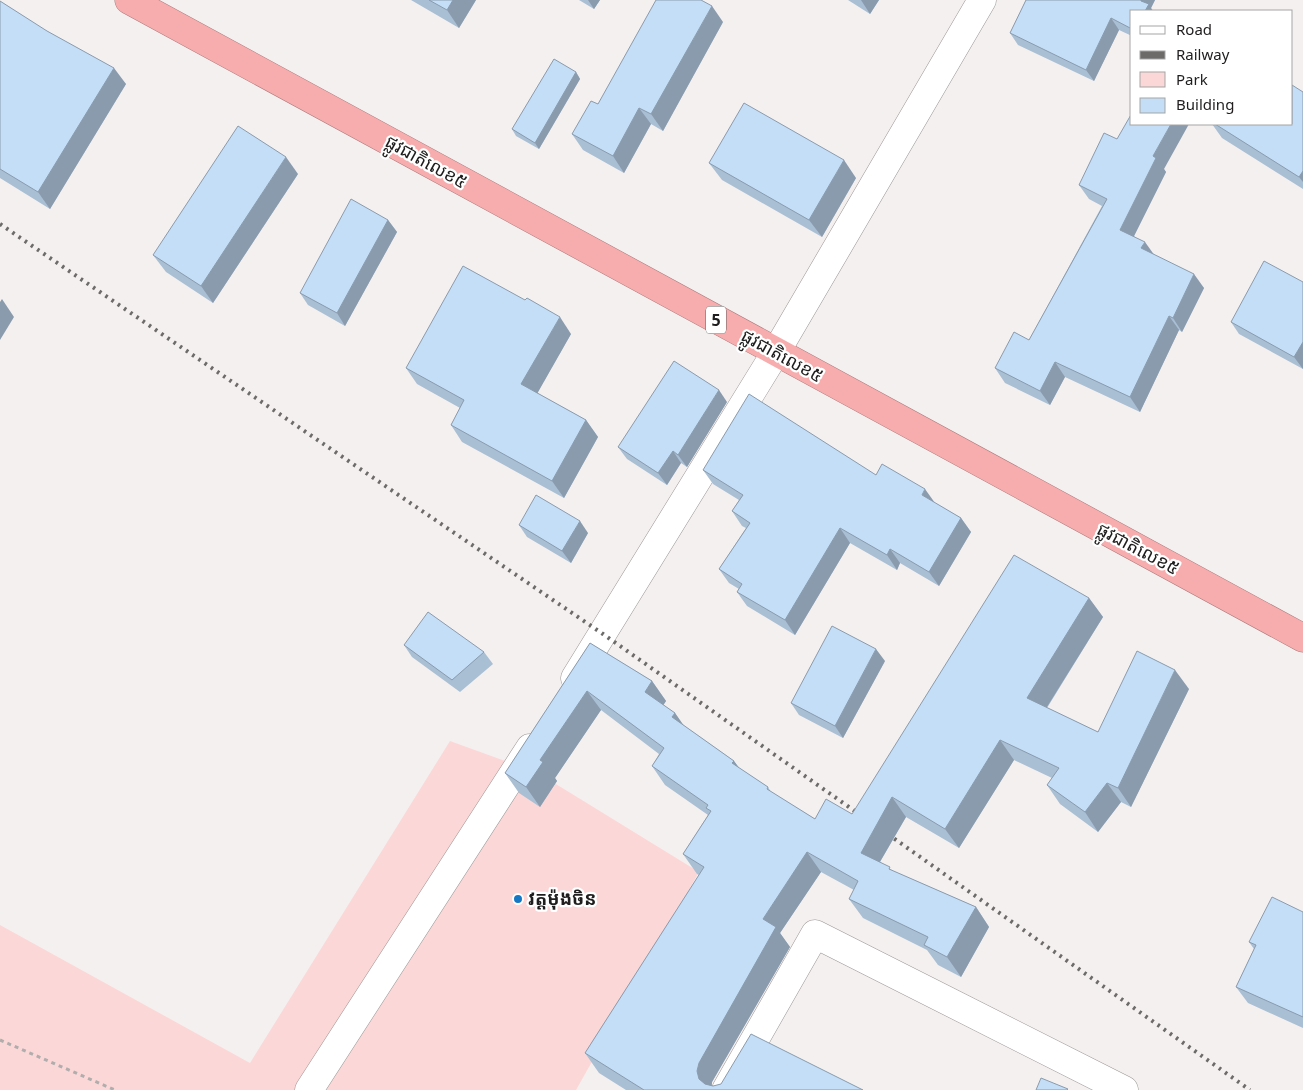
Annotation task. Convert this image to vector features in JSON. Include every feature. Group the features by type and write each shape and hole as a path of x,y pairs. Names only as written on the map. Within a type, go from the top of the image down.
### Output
{"highway":[{"name":"ផ្លូវជាតិលេខ៥","path":"129,0 1303,638"}],"street":[{"path":"560,700 776,352 982,0"},
{"path":"308,1090 544,725"},
{"path":"726,1090 815,934 1124,1090"}],"path":[{"path":"0,1040 115,1090"}],"green space":[{"name":"វត្តម៉ុងចិន","path":"450,741 538,773 699,872 576,1090 0,1090 0,925 250,1063"}],"building":[{"path":"429,0 453,0 447,10"},
{"path":"656,0 701,0 712,6 651,114 639,108 613,156 572,134 591,101 598,104"},
{"path":"1026,0 1141,0 1149,4 1146,10 1130,10 1130,28 1111,18 1086,70 1010,33"},
{"path":"0,1 47,31 114,68 38,192 0,169"},
{"path":"554,59 576,72 535,143 512,129"},
{"path":"1293,86 1303,92 1303,171 1299,177 1217,125 1293,125"},
{"path":"744,103 844,160 809,220 709,163"},
{"path":"1130,116 1130,125 1170,125 1153,156 1156,158 1120,230 1145,242 1141,248 1194,274 1173,318 1169,316 1130,397 1055,362 1040,391 995,368 1014,332 1029,340 1107,199 1079,185 1104,133 1117,139"},
{"path":"238,126 286,157 201,286 153,255"},
{"path":"351,199 388,220 337,313 300,293"},
{"path":"1264,261 1303,282 1303,342 1294,357 1231,322"},
{"path":"463,266 560,317 521,384 586,420 552,481 451,425 464,400 406,368"},
{"path":"674,361 719,390 678,455 673,451 658,473 618,447"},
{"path":"749,394 876,475 882,464 925,489 922,495 961,518 929,572 890,549 887,555 840,528 785,620 737,592 742,584 719,569 750,523 732,511 743,495 703,470"},
{"path":"536,495 580,521 562,551 519,525"},
{"path":"1014,555 1089,598 1027,698 1098,732 1137,651 1175,670 1118,788 1107,783 1085,812 1047,785 1059,768 1000,740 945,829 892,797 861,853 890,867 889,869 976,907 947,957 924,945 928,937 849,899 858,881 807,852 763,919 776,927 699,1063 697,1071 699,1079 705,1084 713,1086 721,1084 751,1034 863,1090 644,1090 585,1053 704,867 683,854 711,811 706,808 708,805 652,766 664,748 587,691 540,760 543,762 526,787 505,773 590,643 652,681 645,692 675,713 672,717 734,761 732,763 768,787 767,789 815,819 826,799 852,814"},
{"path":"428,612 484,652 452,680 404,645"},
{"path":"832,626 876,649 835,726 791,703"},
{"path":"1272,897 1303,912 1303,1017 1236,987 1256,945 1249,942"},
{"path":"1041,1078 1068,1089 1036,1090"}],"railway":[{"path":"0,224 603,634 866,819"},
{"path":"882,830 1250,1090"}],"place":[{"name":"វត្តម៉ុងចិន","path":"518,899"}]}
